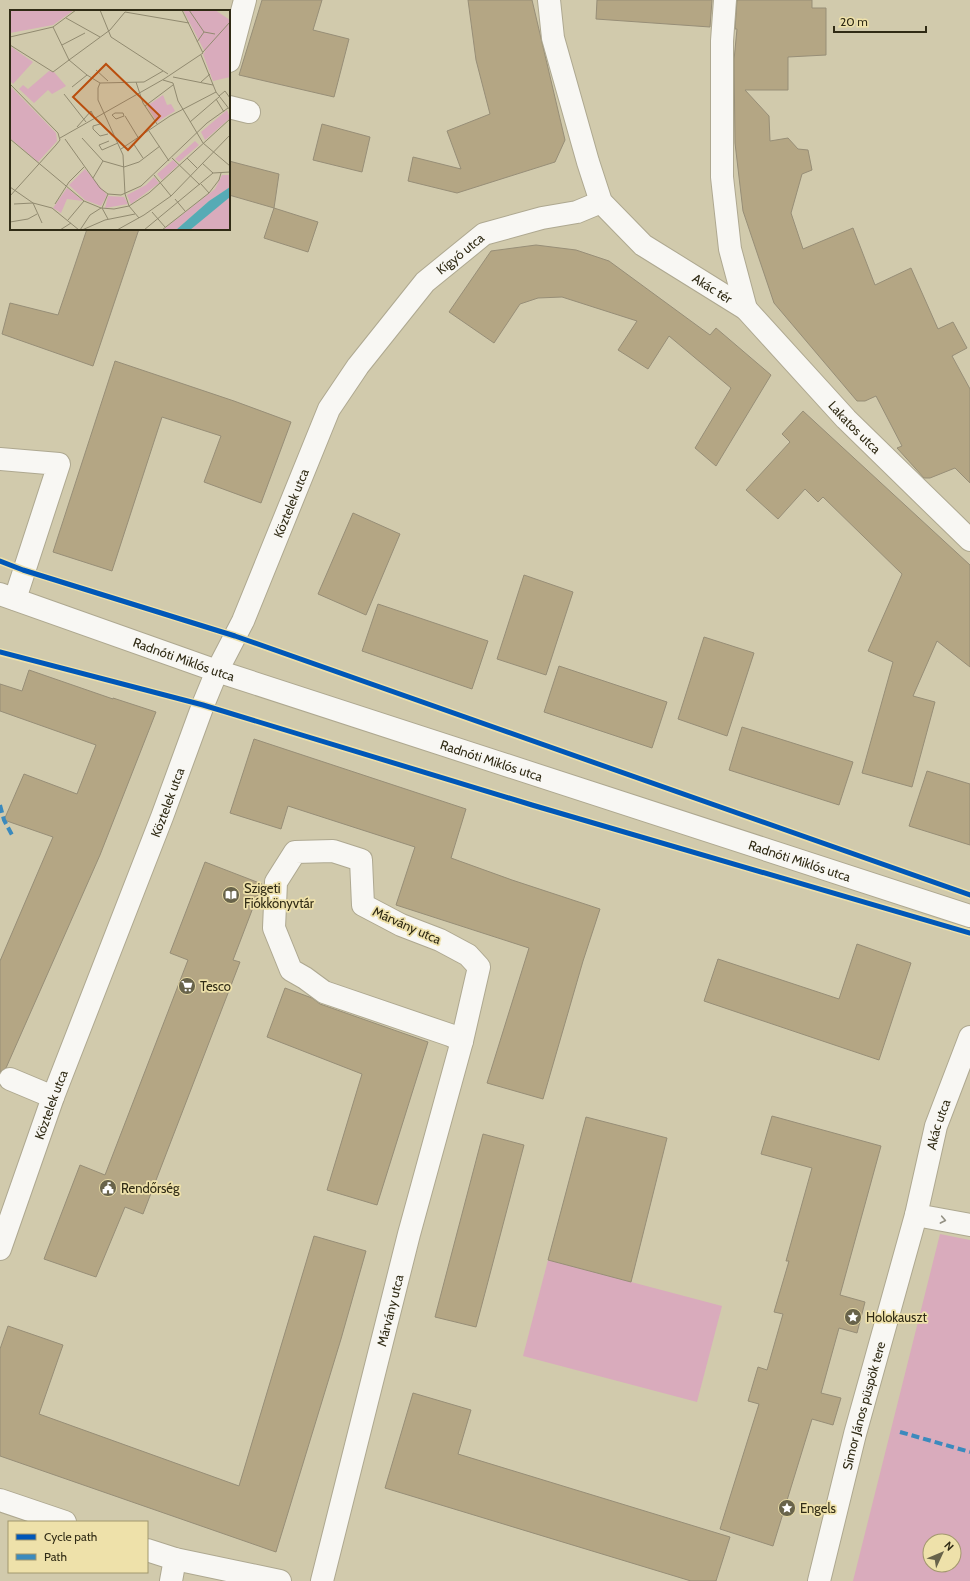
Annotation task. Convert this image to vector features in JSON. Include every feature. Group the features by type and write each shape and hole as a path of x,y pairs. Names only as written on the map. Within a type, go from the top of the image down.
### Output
{"street":[{"path":"230,57 245,0"},
{"name":"Akác tér","path":"549,0 553,38 588,162 601,202 643,245 746,309"},
{"name":"Akác tér","path":"725,0 722,40 722,177 730,250 746,309"},
{"name":"Kígyó utca","path":"358,366 425,282 484,234 542,218 577,212 601,202"},
{"name":"Lakatos utca","path":"746,309 846,418 970,540"},
{"name":"Köztelek utca","path":"0,1249 53,1097 160,825 217,671 243,621 329,409 358,366"},
{"name":"Radnóti Miklós utca","path":"0,459 59,464 7,596 217,671 970,916"},
{"name":"Márvány utca","path":"322,1581 409,1234 462,1041 479,967 468,955 440,940 401,925 363,905 360,860 333,852 295,852 276,882 274,928 291,970 324,992 450,1035 462,1041"},
{"name":"Akác utca","path":"916,1215 936,1126 970,1037"},
{"path":"10,1078 53,1097"},
{"path":"916,1215 970,1225"},
{"name":"Simor János püspök tere","path":"819,1581 855,1434 916,1215"},
{"path":"0,1500 62,1521"},
{"path":"148,1550 175,1559 280,1581"},
{"path":"171,1581 175,1559"}],"shaded area":[{"path":"940,1234 970,1240 970,1581 853,1581"},
{"path":"548,1260 722,1306 697,1402 523,1356"}],"building":[{"path":"262,0 322,0 313,30 349,39 334,97 239,75"},
{"path":"468,0 532,0 565,140 555,162 457,193 408,181 413,157 461,169 447,131 490,114 476,60"},
{"path":"597,0 712,0 710,27 596,19"},
{"path":"737,0 812,0 812,8 826,8 826,55 788,57 788,90 745,90 769,116 770,141 788,138 798,149 808,150 812,170 802,174 791,213 803,249 853,228 875,285 911,268 938,329 953,322 967,348 952,356 970,389 970,483 955,468 930,478 924,478 897,448 902,446 876,396 865,401 857,401 774,303 743,211 735,143 734,60 737,29 735,29"},
{"path":"322,124 370,137 362,172 313,160"},
{"path":"230,161 279,174 274,208 230,195"},
{"path":"274,208 318,222 308,252 264,238"},
{"path":"87,230 139,230 93,366 2,334 10,303 58,315"},
{"path":"536,245 576,250 609,261 710,335 716,328 771,375 716,466 695,448 731,388 669,336 648,369 618,350 637,321 562,297 538,298 520,304 494,343 449,312 491,251"},
{"path":"115,361 291,422 261,503 204,482 221,436 162,417 112,571 53,552"},
{"path":"803,411 970,565 970,667 937,641 913,696 935,702 912,787 862,773 893,662 868,651 902,574 823,497 818,502 805,489 778,519 746,490 790,442 782,434"},
{"path":"353,513 400,534 366,615 318,594"},
{"path":"524,575 573,592 546,675 497,659"},
{"path":"378,604 488,641 472,689 362,651"},
{"path":"704,637 754,653 727,736 678,719"},
{"path":"559,666 667,702 652,748 544,712"},
{"path":"29,670 156,712 100,855 6,1068 0,1072 0,961 53,837 4,820 24,774 77,794 96,745 0,711 0,684 22,691"},
{"path":"742,727 853,762 839,805 729,770"},
{"path":"254,739 466,809 451,858 600,909 583,961 543,1099 487,1083 529,948 396,905 415,847 288,806 281,829 230,813"},
{"path":"927,771 970,784 970,845 909,826"},
{"path":"205,862 262,884 233,960 240,962 143,1214 125,1207 96,1277 44,1259 80,1165 105,1175 188,960 170,953"},
{"path":"857,944 911,963 879,1060 704,1001 718,959 839,999"},
{"path":"285,988 312,998 320,1004 428,1042 377,1205 327,1190 362,1074 267,1037"},
{"path":"772,1116 881,1146 840,1295 865,1302 857,1333 839,1328 821,1393 841,1398 833,1425 812,1419 773,1546 720,1529 759,1404 748,1401 758,1367 767,1370 783,1314 774,1312 789,1261 786,1261 812,1168 761,1154"},
{"path":"586,1117 667,1138 631,1282 548,1260"},
{"path":"483,1134 524,1145 476,1327 435,1317"},
{"path":"314,1236 366,1251 341,1339 276,1552 0,1456 0,1349 8,1326 63,1345 39,1414 239,1486"},
{"path":"413,1393 471,1410 458,1454 730,1537 716,1581 691,1581 385,1488"}],"marked path":[{"path":"0,805 4,820 12,835"},
{"path":"900,1432 970,1452"}],"cycle path":[{"path":"0,561 23,570 235,636 970,895"},
{"path":"0,652 203,705 532,805 970,933"}],"place":[{"name":"Szigeti Fiókkönyvtár","path":"231,895"},
{"name":"Tesco","path":"187,986"},
{"name":"Rendőrség","path":"108,1188"},
{"name":"Holokauszt","path":"853,1317"},
{"name":"Engels","path":"787,1508"}]}
